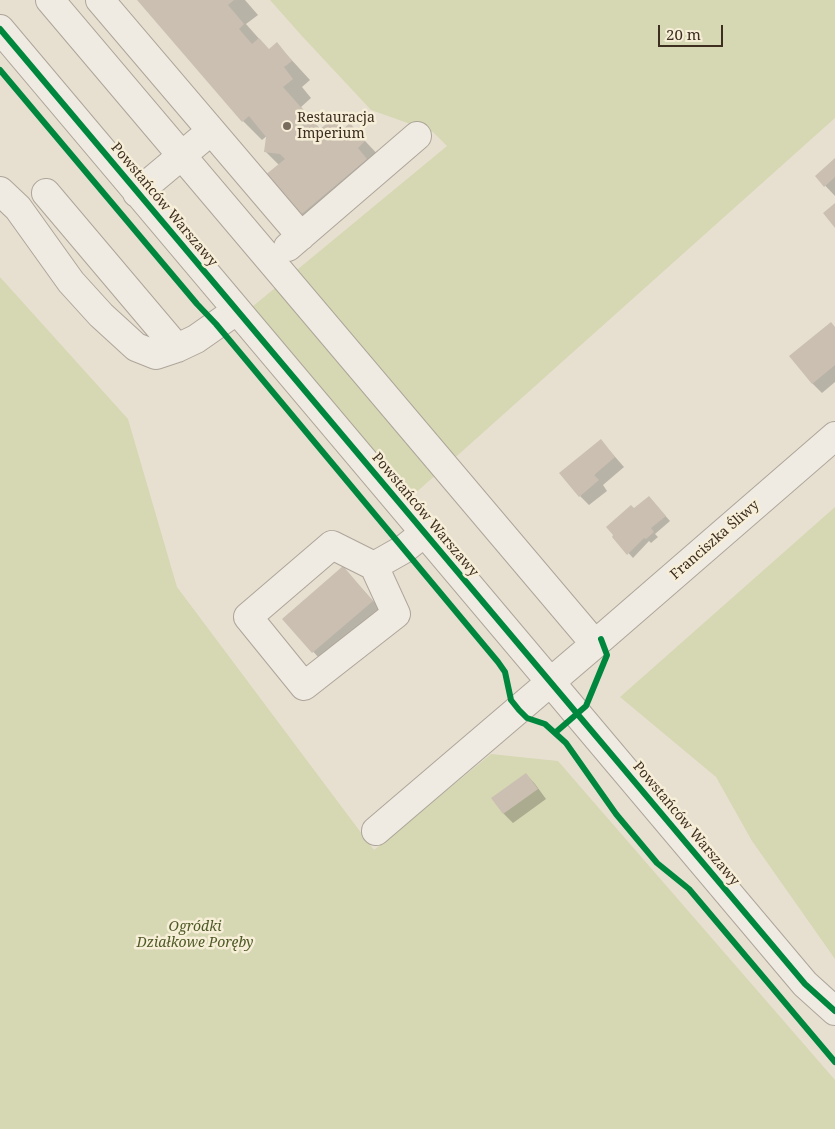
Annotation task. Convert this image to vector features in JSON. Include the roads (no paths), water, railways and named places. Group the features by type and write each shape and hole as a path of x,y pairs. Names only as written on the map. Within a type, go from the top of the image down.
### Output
{"street":[{"path":"50,0 595,644"},
{"path":"100,0 302,236"},
{"name":"Powstańców Warszawy","path":"0,29 805,984 835,1031"},
{"path":"137,193 211,130"},
{"path":"272,261 417,136"},
{"path":"0,191 18,208 71,282 101,315 136,346 156,355 177,348 196,339 236,311"},
{"path":"46,193 177,348"},
{"name":"Franciszka Śliwy","path":"376,831 835,436"},
{"path":"374,566 404,549 424,533"},
{"path":"332,545 374,566 396,614 304,686 248,617 332,545"},
{"name":"Powstańców Warszawy","path":"805,984 835,1011"}],"place":[{"name":"Restauracja Imperium","path":"287,126"}],"park label":[{"name":"Ogródki Działkowe Poręby","path":"195,936"}]}
